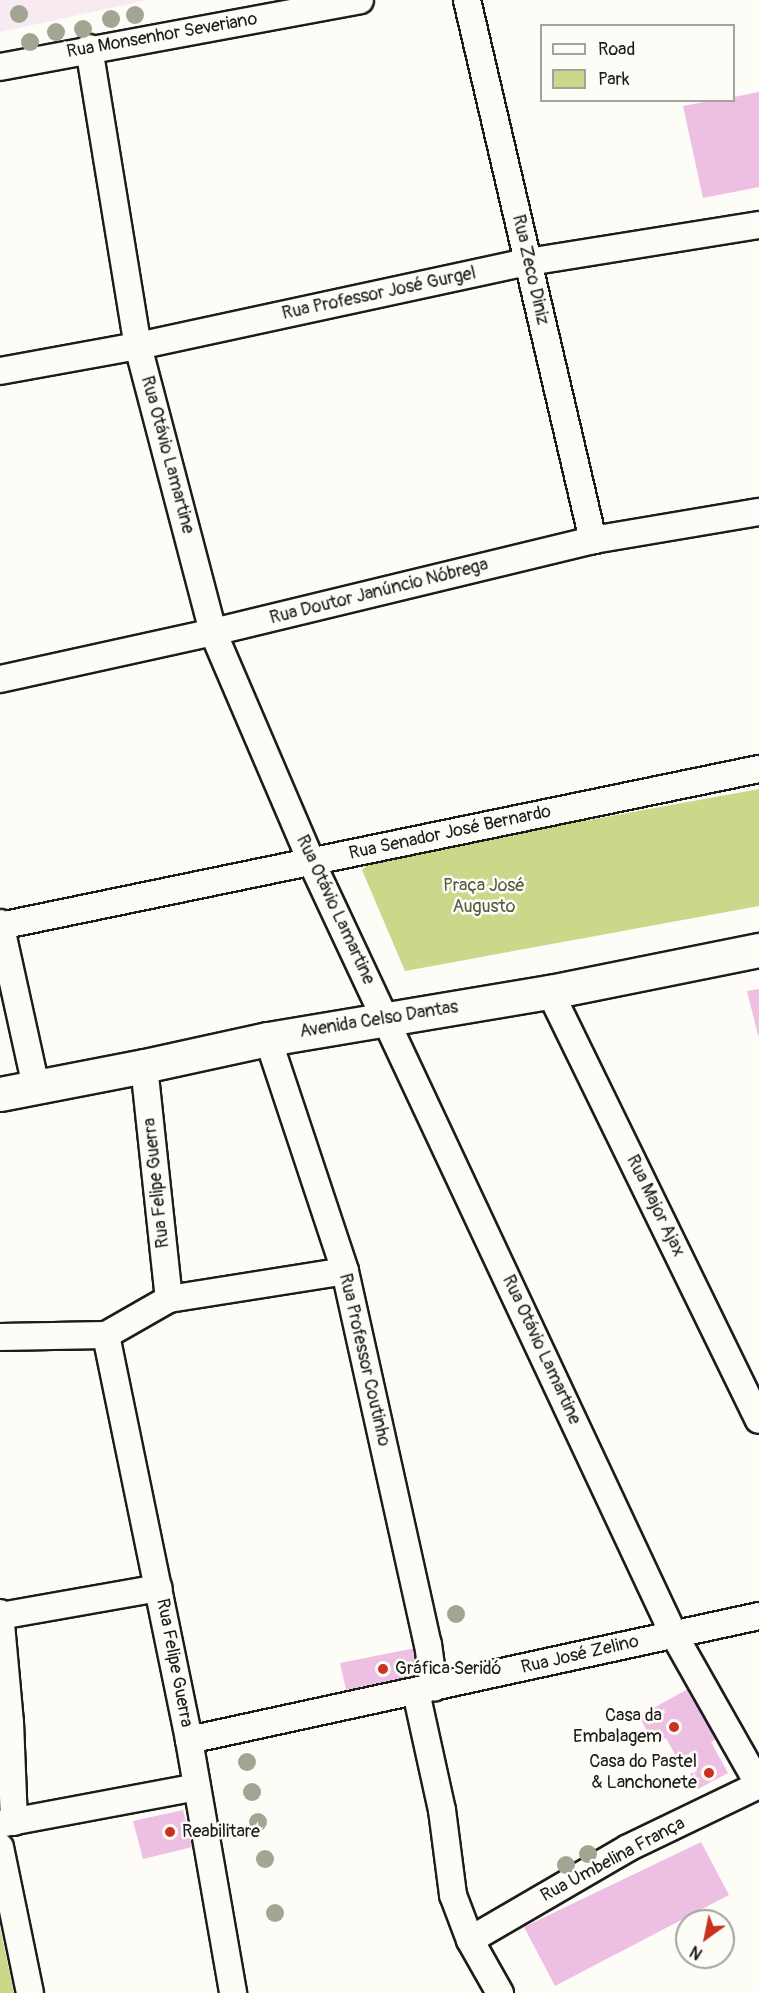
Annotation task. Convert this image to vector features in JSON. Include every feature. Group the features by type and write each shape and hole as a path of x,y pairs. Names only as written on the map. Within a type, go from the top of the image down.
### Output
{"main road":[{"name":"Avenida Celso Dantas","path":"0,1094 268,1039 550,992 759,950"}],"street":[{"name":"Rua Monsenhor Severiano","path":"0,67 89,48 360,0"},
{"name":"Rua Zeco Diniz","path":"467,0 593,540"},
{"name":"Rua Otávio Lamartine","path":"89,48 138,346 213,632 311,861 673,1633 759,1785"},
{"name":"Rua Professor José Gurgel","path":"0,371 138,346 528,262 759,225"},
{"name":"Rua Doutor Janúncio Nóbrega","path":"0,679 213,632 593,540 759,512"},
{"name":"Rua Senador José Bernardo","path":"0,925 759,769"},
{"path":"0,925 36,1087"},
{"name":"Rua Major Ajax","path":"550,992 759,1420"},
{"name":"Rua Professor Coutinho","path":"268,1039 345,1271 428,1644 425,1690 453,1895 470,1940 500,1993"},
{"name":"Rua Felipe Guerra","path":"144,1066 169,1299"},
{"path":"0,1337 106,1335 169,1299 345,1271"},
{"name":"Rua Felipe Guerra","path":"106,1335 189,1740 233,1993"},
{"path":"159,1588 0,1615 10,1722 7,1823 197,1787"},
{"name":"Rua José Zelino","path":"189,1740 759,1616"},
{"name":"Rua Umbelina França","path":"470,1940 628,1848 759,1785"},
{"path":"0,1847 30,1993"}],"shaded area":[{"path":"0,0 148,0 0,32"}],"green space":[{"name":"Praça José Augusto","path":"759,789 759,906 405,971 362,870 374,859"},
{"path":"0,1928 14,1993 0,1993"}],"building":[{"path":"759,92 759,187 703,198 683,106 704,102 735,102 735,97"},
{"path":"759,989 759,1035 758,1035 747,991"},
{"name":"Gráfica Seridó","path":"420,1647 425,1675 346,1690 340,1663"},
{"path":"695,1685 723,1735 711,1742 728,1773 698,1789 690,1774 697,1771 688,1754 678,1760 666,1738 654,1744 639,1716"},
{"name":"Reabilitare","path":"183,1810 192,1847 143,1859 133,1821"},
{"path":"701,1842 729,1895 702,1909 675,1909 675,1923 555,1986 524,1927"}],"place":[{"name":"Gráfica Seridó","path":"383,1669"},
{"name":"Casa da Embalagem","path":"674,1727"},
{"name":"Casa do Pastel & Lanchonete","path":"709,1773"},
{"name":"Reabilitare","path":"170,1832"}]}
